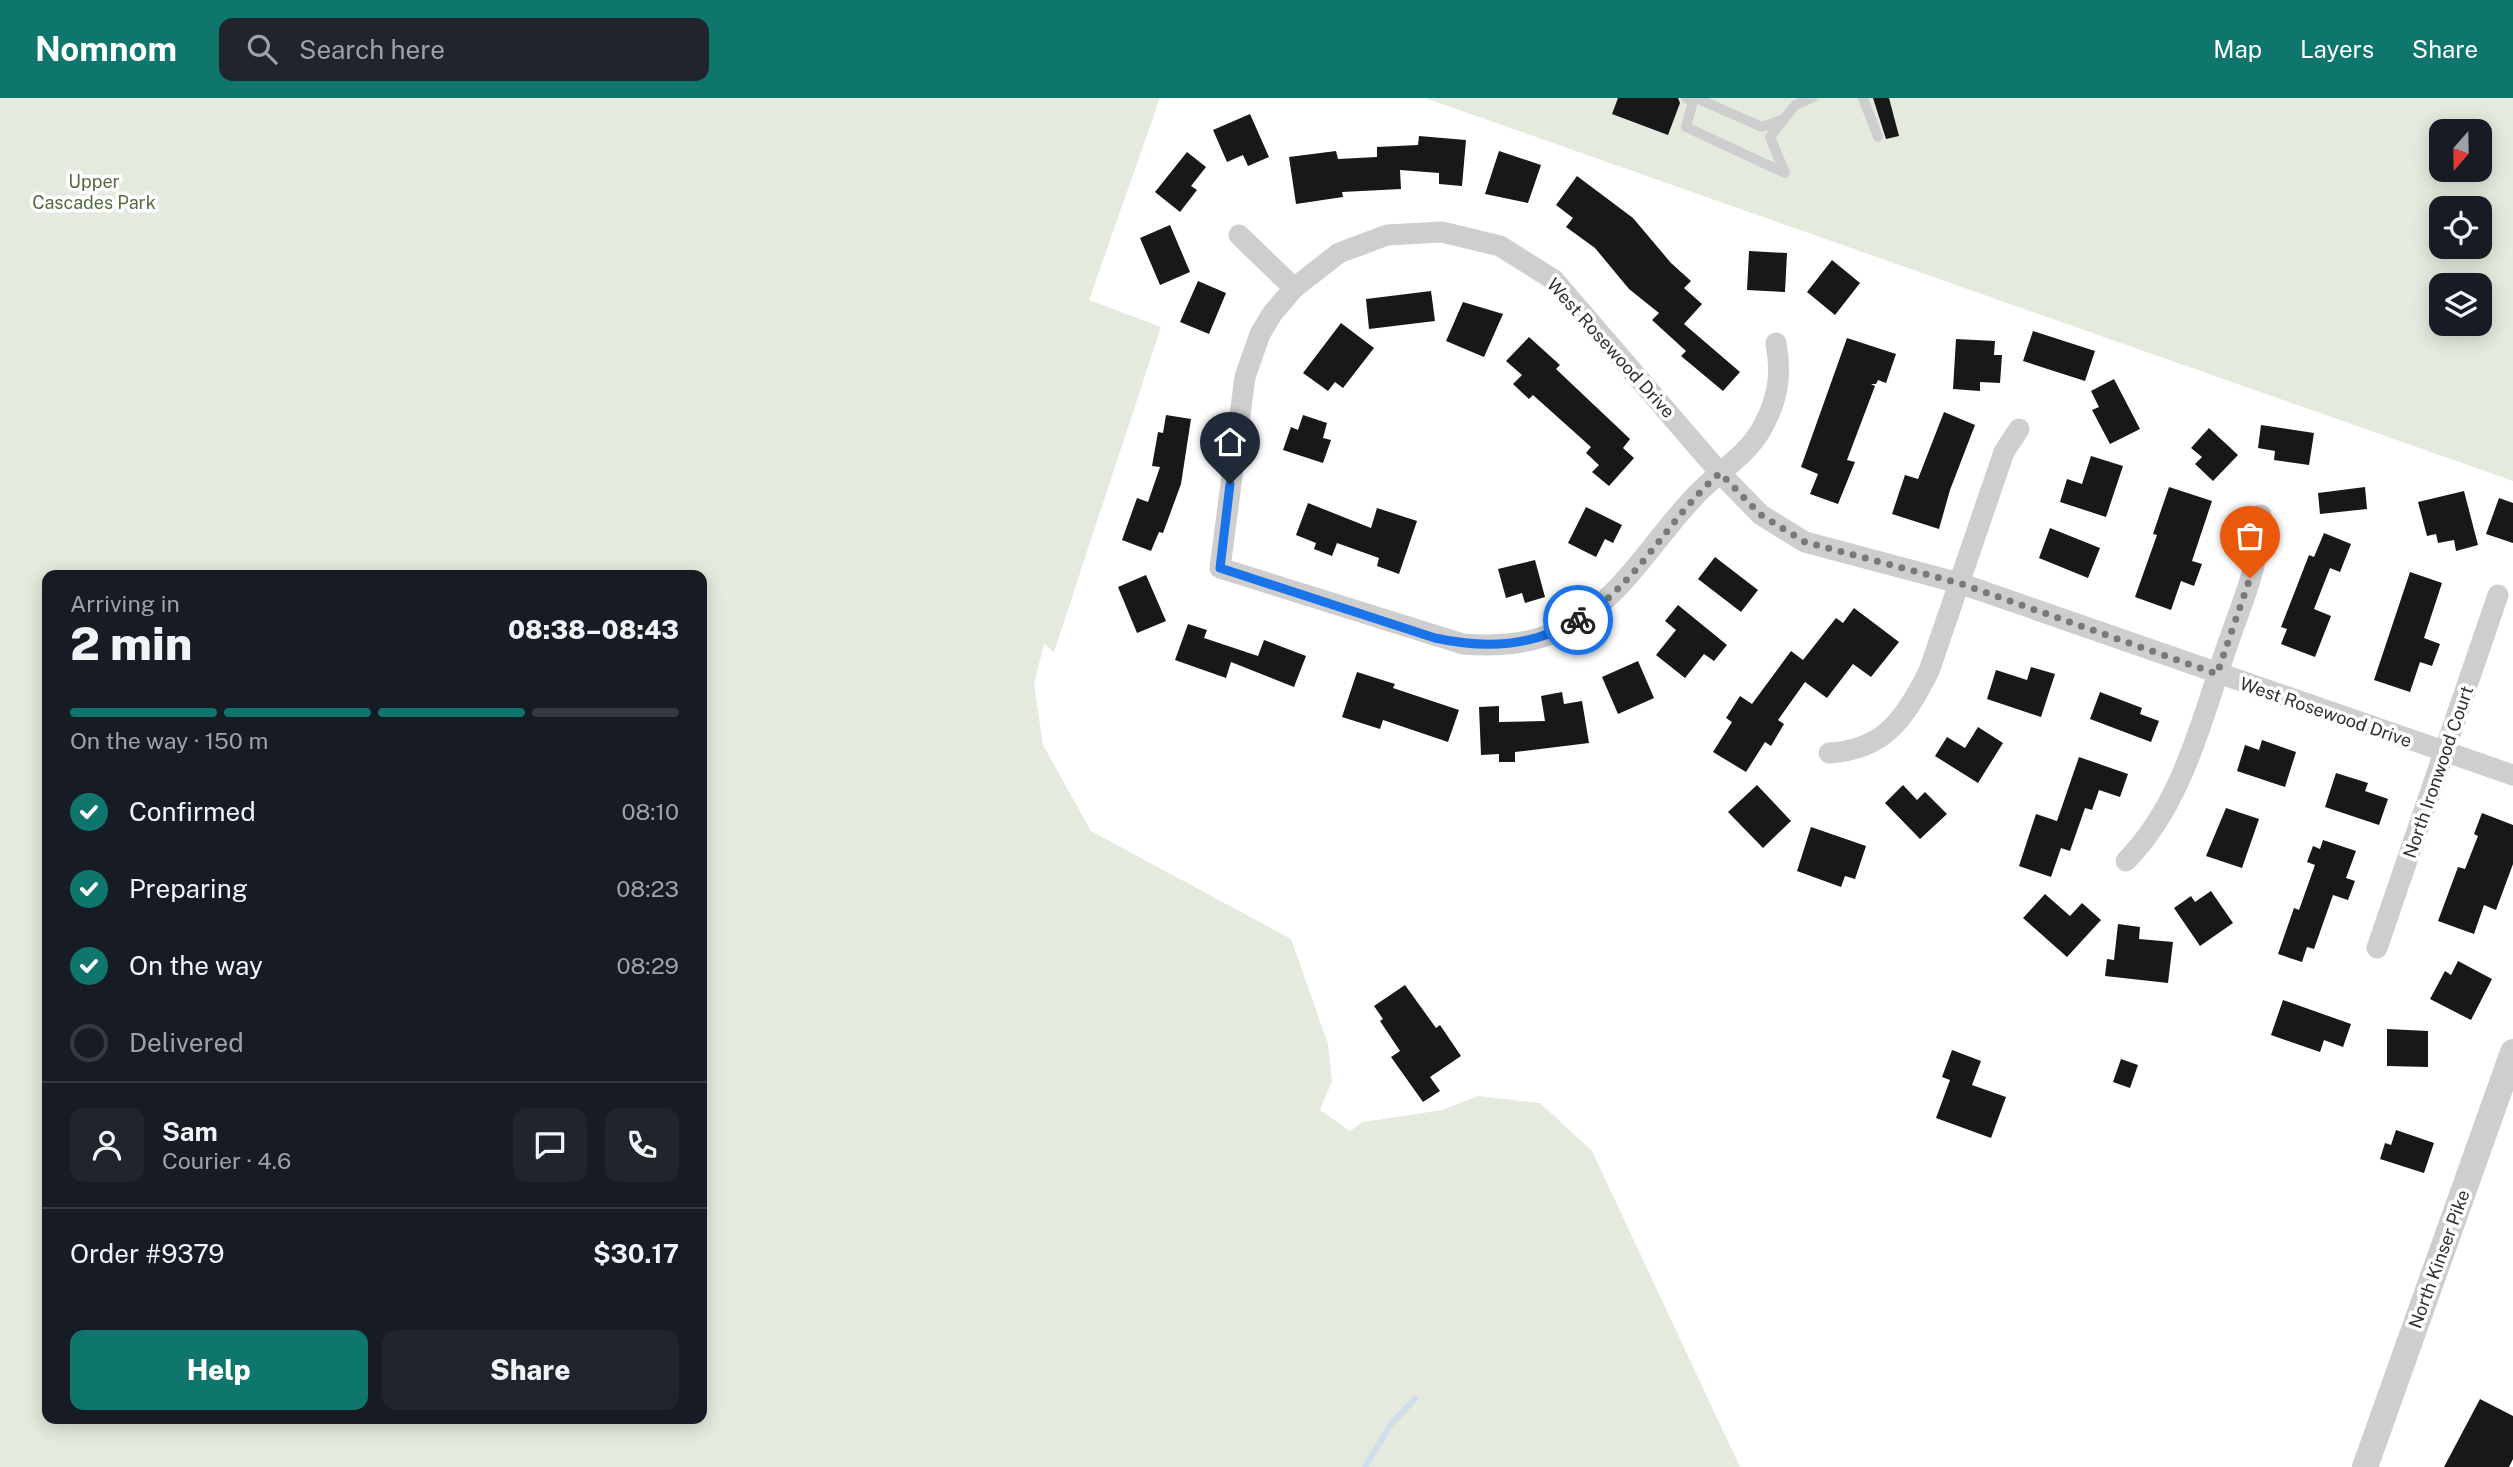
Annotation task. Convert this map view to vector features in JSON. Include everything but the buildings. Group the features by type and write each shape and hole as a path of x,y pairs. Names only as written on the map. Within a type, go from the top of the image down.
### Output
{"street":[{"name":"West Rosewood Drive","path":"1720,473 1680,512 1611,597 1565,628 1520,643 1494,646 1435,638 1220,568 1241,402 1251,355 1272,314 1294,288 1339,253 1387,235 1442,232 1500,246 1555,280 1720,473 1761,515 1805,542 1959,583 2513,775"},
{"path":"1239,235 1294,288"},
{"path":"1720,473 1751,446 1766,420 1781,371 1776,343"},
{"path":"1829,753 1867,747 1901,716 1929,671 2004,453 2019,429"},
{"path":"2126,861 2141,845 2183,775 2258,554 2261,515"},
{"name":"North Ironwood Court","path":"2377,948 2498,595"},
{"name":"North Kinser Pike","path":"2365,1467 2513,1052"}],"lane":[{"path":"1686,98 1693,101 1686,127 1785,173 1770,137 1795,104 1812,98"},
{"path":"1696,98 1762,127 1781,120"},
{"path":"1863,98 1878,137"}],"green space":[{"name":"Upper Cascades Park","path":"0,98 1160,98 1089,300 1161,327 1054,652 1044,644 1034,684 1043,745 1091,831 1291,939 1328,1044 1332,1081 1320,1110 1350,1131 1363,1122 1442,1110 1478,1096 1540,1103 1592,1151 1740,1467 0,1467"},
{"path":"1425,98 2513,98 2513,481"}],"waterway":[{"path":"1365,1467 1391,1424 1415,1399"}],"way so far":[{"path":"1578,620 1611,597 1629,578 1671,522 1698,492 1720,473 1761,515 1783,531 1805,542 1959,583 2217,674 2250,578"}],"route":[{"path":"1230,484 1220,568 1435,638 1464,644 1494,646 1520,643 1545,637 1578,620"}]}
